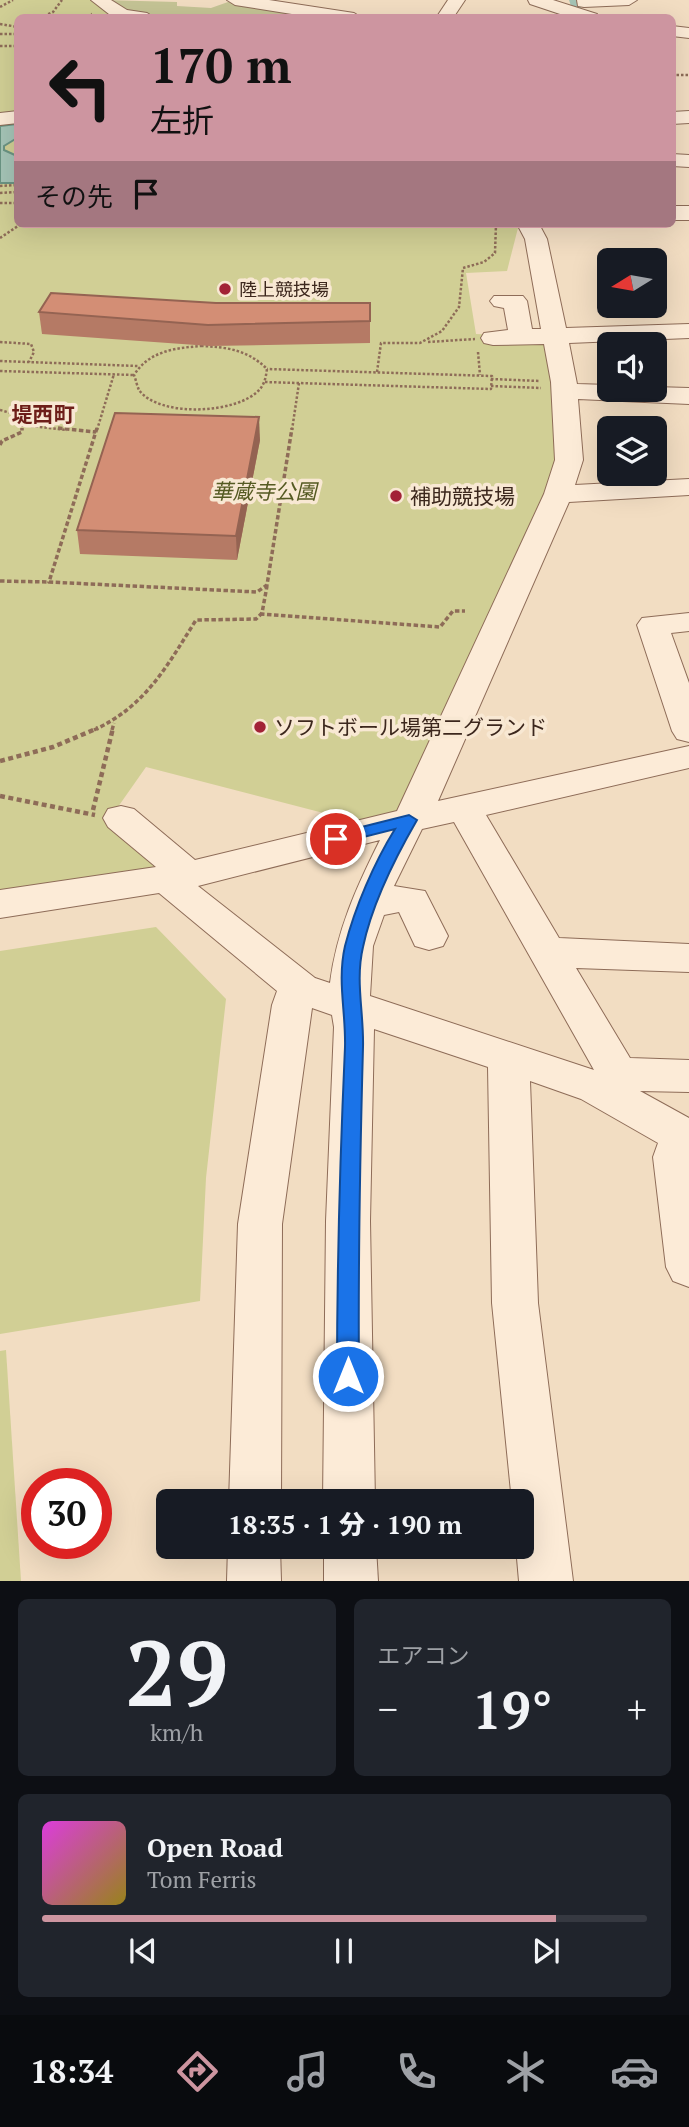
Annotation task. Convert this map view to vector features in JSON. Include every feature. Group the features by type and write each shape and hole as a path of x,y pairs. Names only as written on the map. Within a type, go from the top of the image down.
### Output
{"street":[{"path":"235,0 297,4 338,14"},
{"path":"536,0 586,11 629,0"},
{"path":"95,7 119,14"},
{"path":"349,1489 348,1222 355,1027 349,986 354,946 368,904 398,839 420,803 558,494 569,460 553,386 555,335 536,239 530,228"},
{"path":"502,301 515,300 521,337"},
{"path":"486,344 521,337 689,331"},
{"path":"553,386 597,384"},
{"path":"553,386 689,396"},
{"path":"667,387 689,388"},
{"path":"558,494 689,487"},
{"path":"689,622 653,625 689,730"},
{"path":"0,904 179,877 409,820 689,757"},
{"path":"464,808 618,1074 689,1076"},
{"path":"107,816 179,877 187,898 301,989 351,1008 596,1087 686,1138 675,1157 689,1268"},
{"path":"368,904 399,898 412,901 429,936"},
{"path":"545,952 689,958"},
{"path":"255,1489 260,1224 292,1004 301,989"},
{"path":"508,1057 516,1303 547,1581"},
{"path":"254,1559 254,1581"},
{"path":"350,1559 351,1581"}],"path":[{"path":"0,6 13,0"},
{"path":"49,14 62,0"},
{"path":"0,238 15,228"},
{"path":"425,342 457,314 461,301 463,268 484,262 495,253 496,228"},
{"path":"0,342 31,344 34,352 29,362"},
{"path":"377,372 381,344 486,344 480,375"},
{"path":"0,361 138,366 163,352 180,348 225,347 257,357 267,369 265,382 257,393 226,406 184,409 152,402 140,394 134,375 138,366"},
{"path":"267,369 480,375 492,376 491,386"},
{"path":"0,371 134,375"},
{"path":"48,582 114,374"},
{"path":"491,379 553,386"},
{"path":"265,382 491,389 491,386 553,386"},
{"path":"0,761 69,742 114,721 162,676 196,620 256,619 260,614 299,383"},
{"path":"0,410 11,413 22,425 22,432 0,445"},
{"path":"22,425 41,423 76,434 96,432"},
{"path":"0,581 257,592 267,585"},
{"path":"260,614 440,627 453,611 465,611"},
{"path":"0,796 107,816 114,721"}],"green space":[{"name":"華蔵寺公園","path":"0,0 96,0 121,14 14,14 14,228 518,228 507,271 466,273 476,334 549,337 561,465 409,813 362,823 146,767 113,814 158,868 0,891"},
{"path":"156,927 226,999 206,1178 200,1301 0,1334 0,951"},
{"path":"6,1350 21,1581 0,1581 0,1351"}],"shaded area":[{"path":"103,0 177,2 177,6 211,8 228,2 318,14 136,14 125,13"},
{"path":"14,124 14,140 4,146 4,150 14,155 14,183 0,183 0,126"}],"building":[{"path":"51,293 216,303 370,303 370,321 208,325 39,312"},
{"path":"115,413 259,417 236,536 77,530"}],"waterway":[{"path":"575,0 577,9"},
{"path":"328,1036 329,1021"}],"place":[{"name":"陸上競技場","path":"225,289"},
{"name":"補助競技場","path":"396,496"},
{"name":"ソフトボール場第二グランド","path":"260,727"}],"district":[{"name":"堤西町","path":"43,414"}],"route":[{"path":"336,839 409,820 368,904 354,946 349,986 355,1027 348,1222 348,1376"}]}
